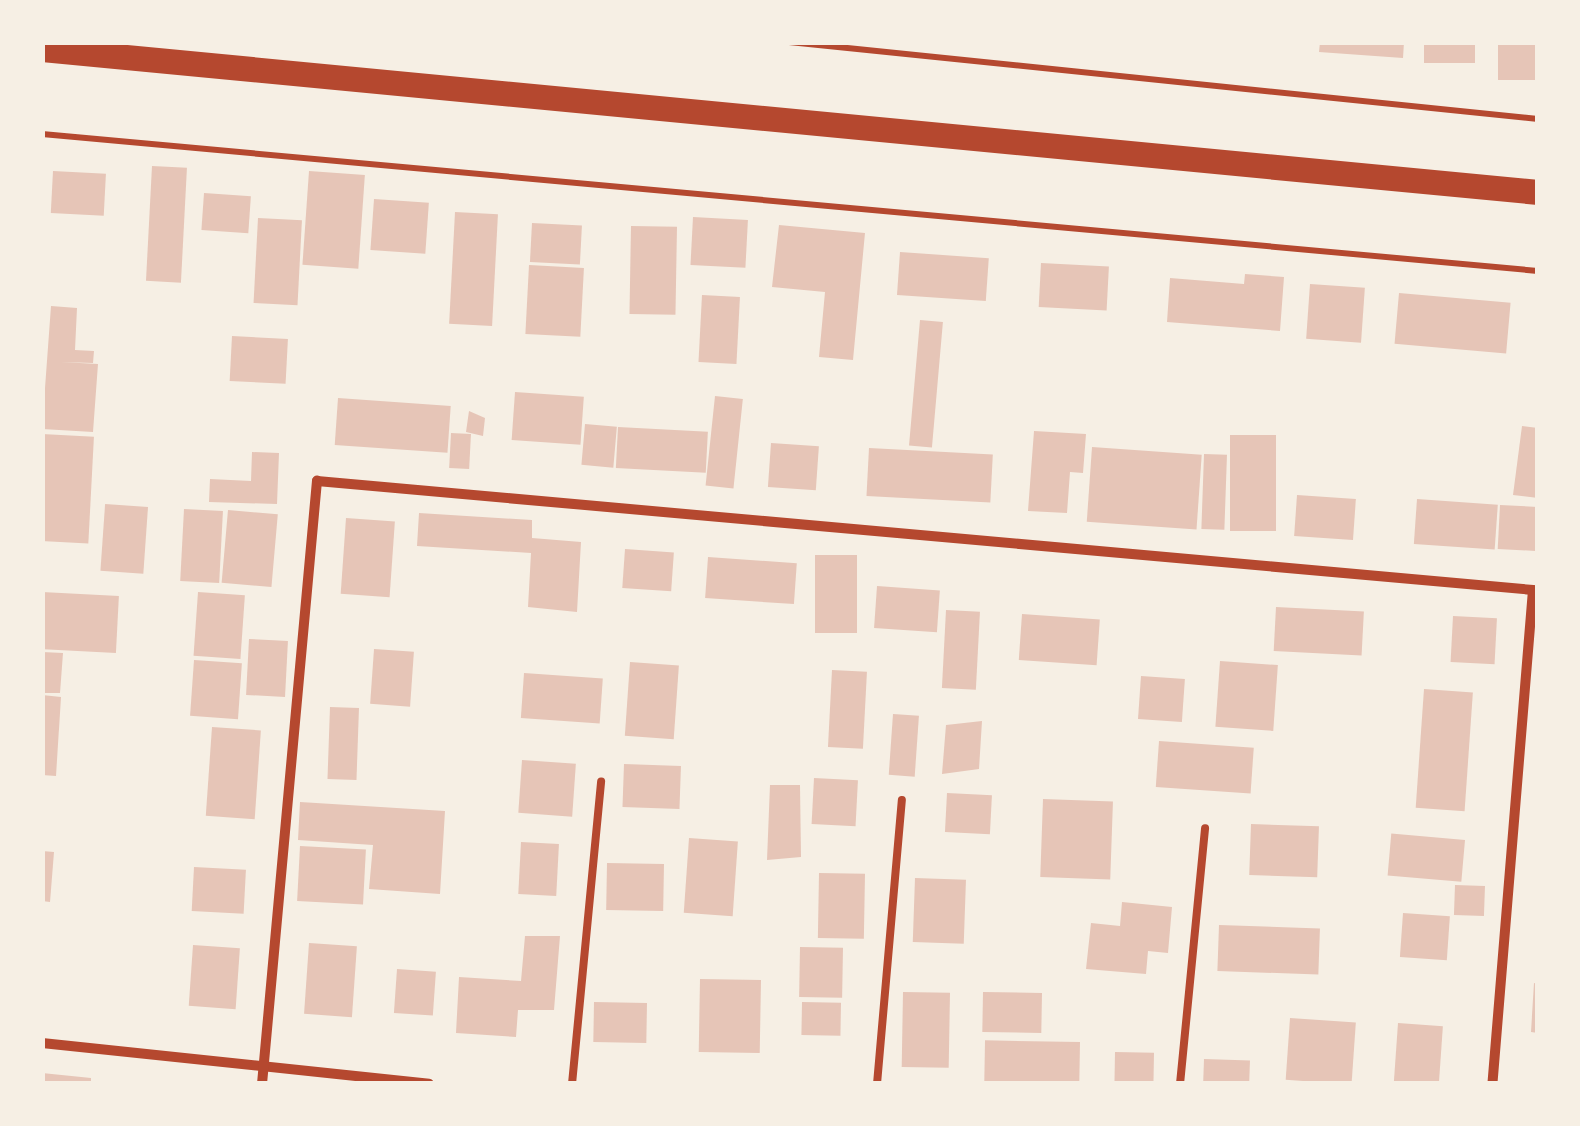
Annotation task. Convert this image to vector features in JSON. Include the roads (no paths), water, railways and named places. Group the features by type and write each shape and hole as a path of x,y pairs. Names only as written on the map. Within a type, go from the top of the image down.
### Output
{"main road":[{"path":"42,49 1538,192"}],"street":[{"path":"262,1084 317,481 1535,586 1492,1084"},
{"path":"42,1043 429,1084"}],"lane":[{"path":"572,1084 601,781"},
{"path":"876,1084 902,800"},
{"path":"1180,1084 1205,828"}]}
